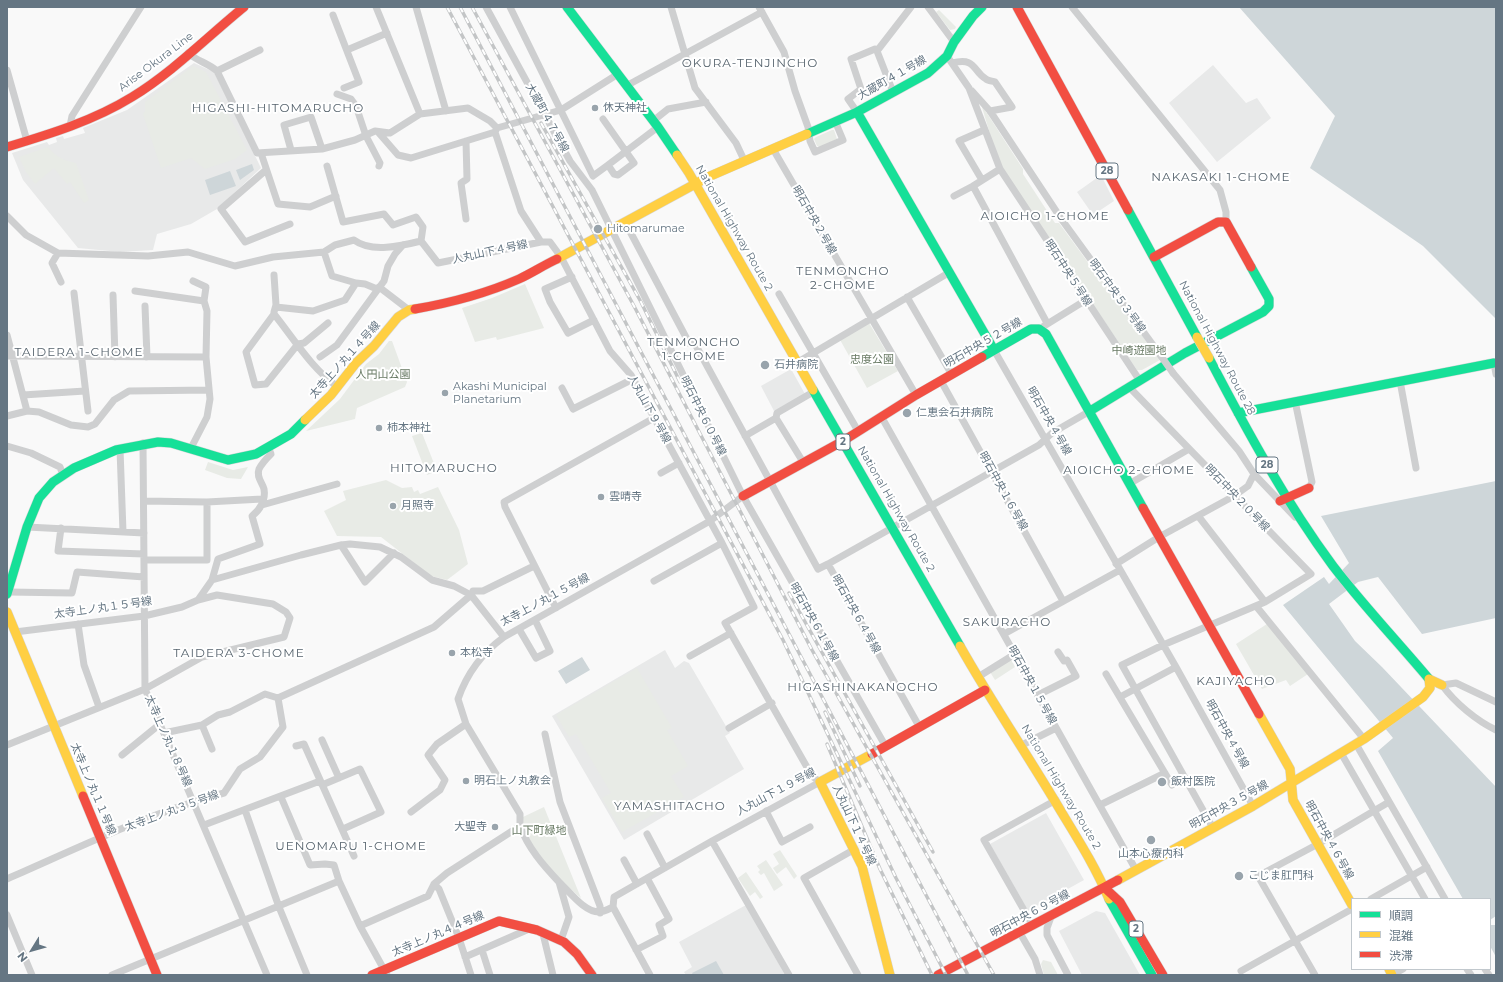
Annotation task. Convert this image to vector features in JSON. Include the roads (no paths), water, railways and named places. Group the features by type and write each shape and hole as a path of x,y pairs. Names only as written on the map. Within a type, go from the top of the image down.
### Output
{"main road":[{"name":"Arise Okura Line","path":"7,147 70,126 102,113 132,97 244,7"},
{"name":"National Highway Route 2","path":"567,7 656,124 695,184 985,690 1022,745 1098,871 1112,907 1152,975"},
{"name":"大蔵町４１号線","path":"625,222 695,184 744,160 857,112 928,73 950,59 954,42 973,16 982,7"},
{"name":"National Highway Route 28","path":"1017,7 1209,358 1284,500 1313,536 1356,595 1428,679"},
{"name":"明石中央４号線","path":"857,112 994,350"},
{"name":"太寺上ノ丸１４号線","path":"8,593 27,527 39,498 53,482 74,468 120,449 143,444 171,443 228,460 256,454 291,434 338,387 356,363 374,346 398,317 409,310 464,297 519,279 561,257 612,227 625,222"},
{"path":"1090,411 1130,388 1185,353 1263,312 1269,306 1269,299 1226,222 1218,222 1154,257"},
{"name":"明石中央５２号線","path":"843,441 881,416 994,350 1031,329 1039,329 1046,334 1090,411 1129,484 1210,625"},
{"path":"1238,413 1494,363"},
{"name":"太寺上ノ丸１５号線","path":"743,496 802,462 843,441"},
{"path":"1284,500 1309,488"},
{"name":"太寺上ノ丸１１号線","path":"7,612 11,632 54,726 157,975"},
{"name":"明石中央４６号線","path":"1210,625 1290,769 1290,784 1293,800 1351,903"},
{"path":"1428,679 1442,685"},
{"name":"明石中央３５号線","path":"1104,888 1253,806 1364,739 1423,697 1430,688 1428,679"},
{"name":"人丸山下１９号線","path":"820,782 886,747 985,690"},
{"name":"人丸山下１４号線","path":"820,782 855,849 862,866 890,975"},
{"name":"National Highway Route 2","path":"1104,888 1120,902 1163,975"},
{"name":"明石中央６９号線","path":"938,975 1104,888"},
{"name":"太寺上ノ丸４４号線","path":"372,975 385,973 459,938 499,922 529,929 561,940 572,949 592,975"}],"street":[{"path":"70,126 72,116 141,7"},
{"path":"376,7 420,114"},
{"path":"416,7 446,111"},
{"name":"大蔵町４７号線","path":"486,7 570,161 592,190 612,227"},
{"path":"510,7 593,176 626,151 656,124 668,109 706,102"},
{"path":"670,7 695,88 736,143 744,160"},
{"path":"877,51 911,7"},
{"path":"928,7 954,42"},
{"path":"1072,7 1220,190 1226,212 1226,222"},
{"path":"626,86 685,54 760,10 784,52 795,91 808,127 810,141 815,152 843,140 835,122"},
{"path":"333,15 359,82 344,88"},
{"path":"347,50 387,33"},
{"path":"857,112 848,99 861,89 851,59 875,49 877,51"},
{"path":"217,71 260,50"},
{"path":"877,51 893,92"},
{"path":"188,53 194,59 210,65 217,71 257,153 322,149 355,140 375,132 390,133 420,114 468,108 490,121 496,130 521,211 541,242"},
{"path":"950,59 973,64 986,79 995,82 1012,107 990,111"},
{"name":"明石中央５号線","path":"950,59 969,88 1000,169 1140,381"},
{"path":"7,70 27,140"},
{"path":"378,132 398,155 411,158 561,110 618,74"},
{"name":"明石中央５３号線","path":"969,88 990,111 1062,220 1173,373 1238,451 1254,474 1284,500"},
{"path":"337,94 351,99 356,106 366,136 380,164 379,166"},
{"path":"291,150 284,125 311,117 322,149"},
{"path":"602,119 634,162 618,175 614,174 608,165"},
{"path":"982,180 959,141 984,130"},
{"path":"466,141 467,178 462,183 466,219"},
{"name":"明石中央２号線","path":"772,149 916,395"},
{"path":"261,153 278,204 310,207 336,196"},
{"path":"7,216 26,235 58,253 148,256 188,252 235,266 273,257 324,252 335,245 354,240 361,245 403,245 421,241 423,227 416,217 393,225 384,214 343,222 327,166"},
{"path":"954,196 1000,169"},
{"path":"266,170 221,209 245,242 290,224"},
{"path":"973,186 1047,323"},
{"path":"625,222 770,480 818,569 828,564"},
{"name":"明石中央６０号線","path":"612,227 672,353 743,496"},
{"name":"人丸山下４号線","path":"421,241 438,263 541,242"},
{"name":"人丸山下９号線","path":"541,242 550,242 561,257 610,351 633,379 710,521"},
{"path":"320,357 337,345 384,281 388,266 394,254 403,245"},
{"path":"324,252 332,276 378,288 409,310"},
{"path":"58,253 52,263 61,282"},
{"path":"798,362 871,317 950,272"},
{"path":"274,275 275,311 298,344 325,378 338,387"},
{"path":"572,277 545,289 550,302 568,333 594,320"},
{"path":"191,448 207,417 210,399 206,357 207,312 204,302 206,287 194,281"},
{"path":"275,311 313,311 344,300 356,283"},
{"path":"135,291 204,302"},
{"path":"74,293 88,412"},
{"path":"779,294 858,431"},
{"path":"113,295 115,357"},
{"path":"907,297 952,375"},
{"path":"1039,329 1086,300"},
{"path":"145,306 148,357"},
{"path":"275,311 246,352 255,386 266,384 298,344 304,343 328,323"},
{"path":"7,335 10,356 27,411"},
{"name":"明石中央４号線","path":"994,350 1176,667 1253,806"},
{"path":"10,356 206,357"},
{"path":"1494,363 1496,374"},
{"path":"562,388 573,409 633,379"},
{"name":"明石中央１６号線","path":"941,381 1064,601"},
{"path":"1400,381 1416,468"},
{"name":"明石中央２０号線","path":"1130,388 1311,574 1265,602"},
{"path":"7,416 27,411 39,412 71,425 88,427 95,424 114,400 129,391 209,390"},
{"path":"23,395 85,391"},
{"path":"745,436 776,418 777,414 814,391"},
{"path":"1295,401 1312,482 1309,488"},
{"name":"明石中央６４号線","path":"920,728 828,564 1039,445 1090,411"},
{"name":"明石中央１５号線","path":"881,416 1136,870"},
{"path":"556,608 505,507 504,502 654,418"},
{"path":"776,418 802,462"},
{"name":"太寺上ノ丸１８号線","path":"143,444 145,689 267,975"},
{"path":"7,446 31,453 60,467 63,475"},
{"path":"198,600 212,580 218,558 260,544 252,516 259,510 262,502 264,490 258,476 259,469 271,454 268,447"},
{"path":"120,449 123,532"},
{"path":"1129,484 1189,449"},
{"path":"661,473 679,463"},
{"path":"1004,634 1064,601 1118,567 1160,537 1199,517 1234,496 1248,486 1254,474"},
{"path":"144,501 262,502 337,484"},
{"name":"太寺上ノ丸１５号線","path":"212,580 341,545 380,546 394,553 432,580 472,593 504,637 710,521 743,496"},
{"name":"明石中央６１号線","path":"743,496 886,747"},
{"path":"61,528 58,551 206,560 207,502"},
{"path":"1199,517 1265,602 1163,645 1122,666 1213,828"},
{"path":"690,656 731,633 725,623 754,607 710,521"},
{"path":"27,527 144,533"},
{"path":"654,581 722,543"},
{"path":"341,545 365,582 394,553"},
{"path":"164,733 202,724 218,715 230,712 265,694 278,698 434,627 472,593 483,590 534,566"},
{"path":"8,593 72,593 77,572 144,577"},
{"name":"太寺上ノ丸１５号線","path":"11,632 144,616 182,607 198,600 217,595 273,604 286,612 290,618 284,637 202,657 145,689"},
{"path":"1256,606 1364,739"},
{"path":"519,629 536,658 550,651 534,620"},
{"path":"78,624 84,665 99,707"},
{"name":"人丸山下１４号線","path":"731,633 812,776 820,782"},
{"path":"504,637 488,648 469,674 463,686 458,699 466,724 520,814 520,826 524,838 539,861 559,882 593,912 600,912 613,907 650,975"},
{"path":"1038,695 1076,676 1067,660 1064,662 1058,652"},
{"path":"978,677 1015,654"},
{"path":"1120,697 1176,667"},
{"path":"1106,674 1172,785 1185,778"},
{"path":"1496,702 1456,683 1442,685 1449,695 1488,726 1496,730"},
{"path":"7,745 145,689"},
{"name":"太寺上ノ丸３５号線","path":"7,879 101,838 194,801 224,792 240,769 260,757 283,727 278,698"},
{"path":"729,728 772,703"},
{"path":"122,754 160,724"},
{"path":"202,724 212,749"},
{"path":"411,812 440,790 445,780 428,756 437,744 466,724"},
{"path":"1022,745 1056,728"},
{"path":"545,734 560,802 600,906 600,912"},
{"path":"322,740 339,778"},
{"path":"296,746 304,744 354,856"},
{"path":"1356,744 1444,898"},
{"path":"1341,753 1424,898"},
{"path":"204,825 339,778 360,769 381,812 343,829"},
{"path":"1100,805 1165,773"},
{"name":"人丸山下１９号線","path":"613,907 614,897 820,782"},
{"path":"281,797 310,866 325,864 334,865 339,881 360,926 385,973"},
{"path":"1033,926 984,840 1056,800"},
{"path":"1315,975 1258,876 1318,844 1389,802"},
{"path":"245,810 279,907 307,975"},
{"path":"766,811 782,842 810,827"},
{"path":"360,926 428,896 434,884 493,842 520,826"},
{"path":"647,834 665,868"},
{"path":"712,841 789,975"},
{"path":"855,849 804,878 858,975"},
{"path":"624,860 637,884"},
{"path":"1372,898 1427,867"},
{"path":"636,950 663,936 659,925 669,919 647,878"},
{"path":"112,975 339,881"},
{"path":"559,882 569,917 561,940"},
{"path":"434,884 439,889 459,938 471,975"},
{"path":"1241,971 1351,910"},
{"path":"7,915 32,975"},
{"path":"1051,917 1047,928 1047,935 1068,975"},
{"path":"465,957 529,929"},
{"path":"1020,933 1035,959 1040,975"},
{"path":"543,934 553,975"},
{"path":"482,950 490,975"},
{"path":"1392,975 1401,970"}],"railway":[{"path":"447,7 783,640 896,878 946,975"},
{"path":"460,7 968,975"},
{"path":"472,7 634,306 812,650 994,975"},
{"path":"541,123 641,302 680,382"},
{"path":"789,593 933,852"},
{"path":"825,712 860,786"},
{"path":"827,744 880,869 932,975"}],"place":[{"name":"休天神社","path":"595,108"},
{"name":"Hitomarumae","path":"598,229"},
{"name":"石井病院","path":"765,365"},
{"name":"Akashi Municipal Planetarium","path":"445,393"},
{"name":"仁恵会石井病院","path":"907,413"},
{"name":"柿本神社","path":"379,428"},
{"name":"雲晴寺","path":"601,497"},
{"name":"月照寺","path":"393,506"},
{"name":"本松寺","path":"452,653"},
{"name":"明石上ノ丸教会","path":"466,781"},
{"name":"飯村医院","path":"1162,782"},
{"name":"大聖寺","path":"495,827"},
{"name":"山本心療内科","path":"1151,840"},
{"name":"こじま肛門科","path":"1239,876"}],"district":[{"name":"OKURA-TENJINCHO","path":"750,63"},
{"name":"HIGASHI-HITOMARUCHO","path":"278,108"},
{"name":"NAKASAKI 1-CHOME","path":"1221,177"},
{"name":"AIOICHO 1-CHOME","path":"1045,216"},
{"name":"TENMONCHO 2-CHOME","path":"843,278"},
{"name":"TENMONCHO 1-CHOME","path":"694,349"},
{"name":"TAIDERA 1-CHOME","path":"79,352"},
{"name":"HITOMARUCHO","path":"444,468"},
{"name":"AIOICHO 2-CHOME","path":"1129,470"},
{"name":"SAKURACHO","path":"1007,622"},
{"name":"TAIDERA 3-CHOME","path":"239,653"},
{"name":"KAJIYACHO","path":"1236,681"},
{"name":"HIGASHINAKANOCHO","path":"863,687"},
{"name":"YAMASHITACHO","path":"670,806"},
{"name":"UENOMARU 1-CHOME","path":"351,846"}],"park label":[{"name":"中崎遊園地","path":"1139,351"},
{"name":"忠度公園","path":"872,360"},
{"name":"人円山公園","path":"383,375"},
{"name":"山下町緑地","path":"539,831"}]}
